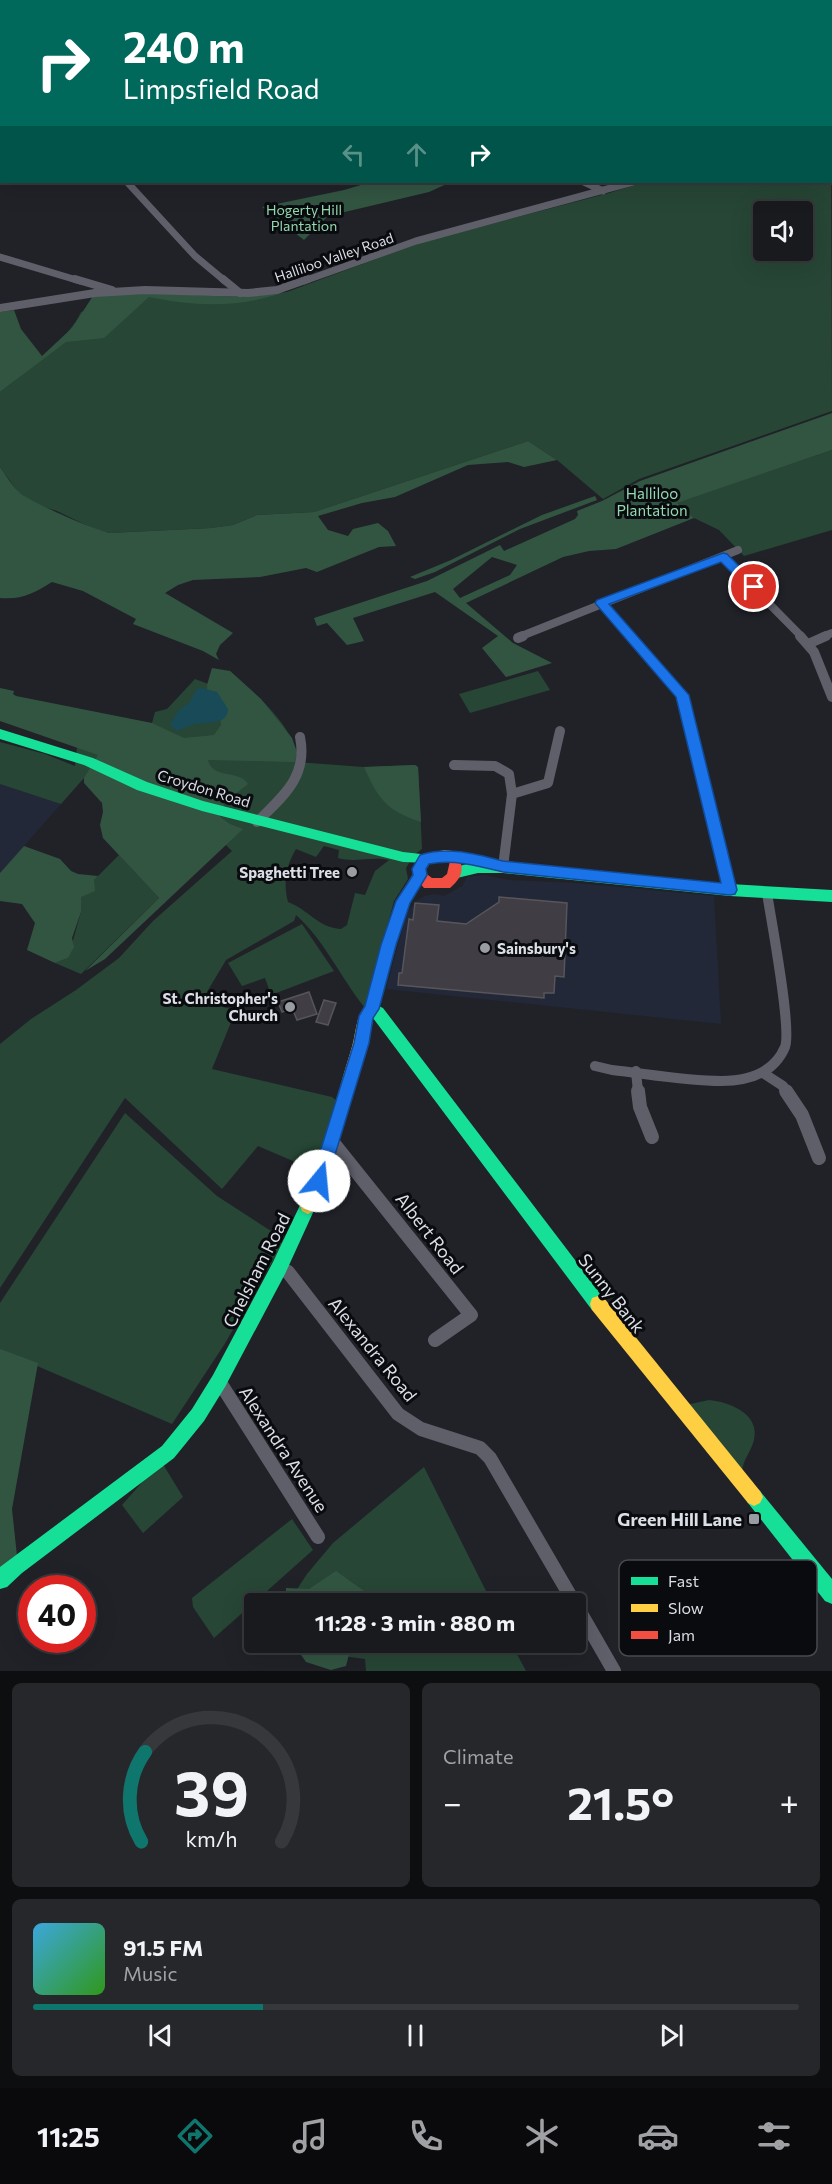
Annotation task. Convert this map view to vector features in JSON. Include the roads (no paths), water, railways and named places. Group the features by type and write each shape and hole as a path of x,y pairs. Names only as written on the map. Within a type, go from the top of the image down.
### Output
{"street":[{"path":"128,183 195,256 240,293"},
{"path":"586,183 603,191"},
{"name":"Halliloo Valley Road","path":"0,308 38,300 119,292 240,293 285,288 416,241 630,183"},
{"path":"0,257 119,292"},
{"path":"518,638 738,550"},
{"path":"723,557 808,644 814,652 832,698"},
{"path":"601,603 682,695 730,890"},
{"path":"808,644 832,633"},
{"path":"512,794 548,783 560,731"},
{"name":"Croydon Road","path":"0,734 88,762 152,789 257,822 403,857 423,872"},
{"path":"257,822 283,796 300,772 305,753 300,736"},
{"path":"454,765 495,766 509,774 512,794 503,867"},
{"path":"448,857 455,865 457,872 447,884 423,872 432,856 448,857 479,861 503,867"},
{"path":"457,872 478,867 503,867 730,890 832,896"},
{"name":"Chelsham Road","path":"0,1580 15,1566 168,1452 198,1416 219,1381 279,1268 319,1181 361,1043 366,1016 372,1009 403,901 423,872"},
{"path":"595,1066 721,1081 743,1079 763,1072 778,1059 786,1044 785,1012 767,892"},
{"name":"Sunny Bank","path":"372,1009 378,1013 573,1273 805,1560"},
{"path":"636,1071 640,1107 652,1137"},
{"path":"763,1072 783,1086 802,1115 819,1158"},
{"name":"Albert Road","path":"332,1140 471,1315 435,1340"},
{"name":"Alexandra Road","path":"279,1268 288,1272 398,1414 421,1429 480,1448 490,1458 569,1593"},
{"name":"Alexandra Avenue","path":"219,1381 318,1537"},
{"name":"Sunny Bank","path":"817,1574 832,1593"},
{"name":"Alexandra Road","path":"586,1623 614,1671"}],"place":[{"name":"Spaghetti Tree","path":"352,872"},
{"name":"Sainsbury's","path":"485,948"},
{"name":"St. Christopher's Church","path":"290,1007"},
{"name":"Green Hill Lane","path":"754,1519"}],"park label":[{"name":"Hogerty Hill Plantation","path":"304,218"},
{"name":"Halliloo Plantation","path":"652,502"}]}
